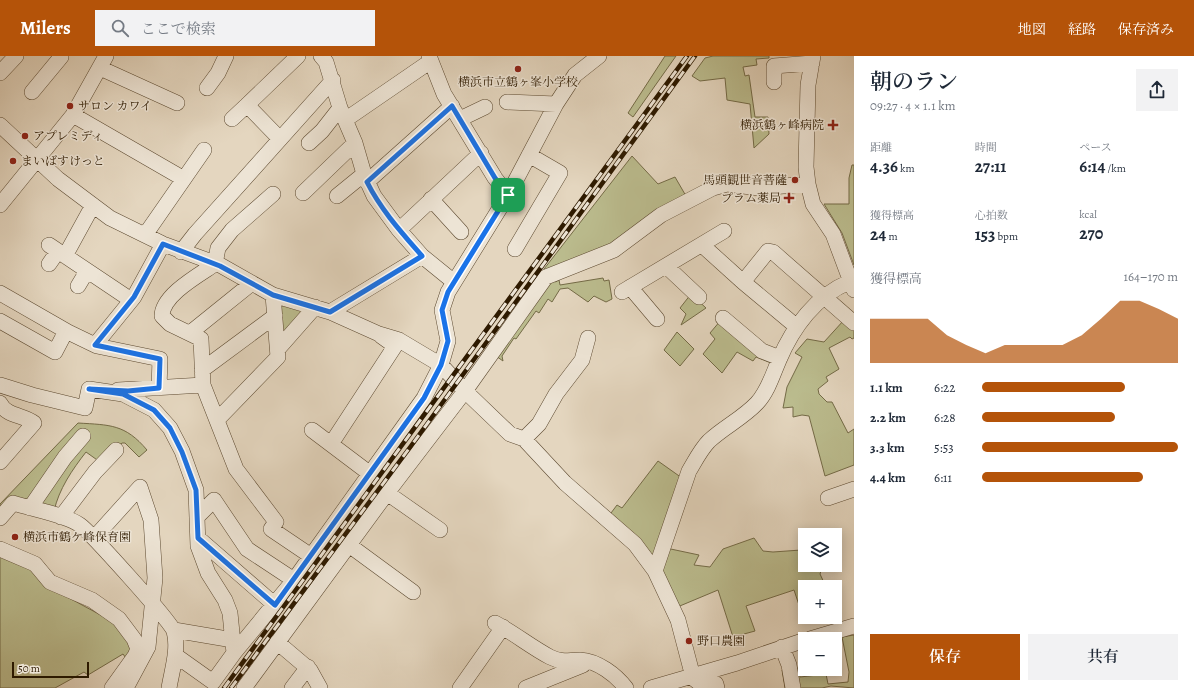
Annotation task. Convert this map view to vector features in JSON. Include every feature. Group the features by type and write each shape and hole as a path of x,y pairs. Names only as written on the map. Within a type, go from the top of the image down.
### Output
{"street":[{"path":"0,73 16,56"},
{"path":"32,92 61,57 60,56"},
{"path":"207,88 218,73 226,56"},
{"path":"232,119 298,56"},
{"path":"175,655 214,682 233,647 275,605 424,398 441,365 448,341 442,310 448,292 508,195 556,104 575,75 599,56"},
{"path":"327,58 342,114 355,143 366,178 374,196 399,230 422,256 454,282"},
{"path":"309,143 342,114 428,59 444,94 495,178 508,195"},
{"path":"655,571 689,472 697,457 708,442 748,412 758,402 765,392 780,358 797,327 825,296 836,288 852,287 833,234 813,204 808,184 806,167 808,85 812,60 774,66 774,82"},
{"path":"0,205 73,115 103,62 177,103"},
{"path":"181,252 279,138 332,80"},
{"path":"507,102 556,104"},
{"path":"247,105 279,138"},
{"path":"337,196 366,178 456,112 484,107"},
{"path":"73,115 184,179"},
{"path":"2,132 37,160 58,180 110,218 181,252 214,264 273,295 330,312 379,334 399,340 441,365 465,391 510,434 524,439 565,483 635,544 655,571 678,620 693,677 695,680 704,684 716,684 717,688"},
{"path":"303,193 355,143"},
{"path":"145,235 204,150"},
{"path":"399,230 481,153"},
{"path":"515,249 560,173 529,155"},
{"path":"246,687 277,642 387,493 465,391 546,277 614,250 661,215 714,188 727,184 737,184 759,188 808,184"},
{"path":"273,194 232,230 218,248 214,264 169,298 162,310 162,316 170,324 201,339 202,378 236,469 276,522 271,530 311,556"},
{"path":"431,200 461,232"},
{"path":"49,264 57,251 93,205"},
{"path":"657,319 626,290 724,231"},
{"path":"95,345 131,300 163,244"},
{"path":"702,244 743,282 797,327"},
{"path":"57,251 131,300"},
{"path":"743,282 768,251 773,252 854,323"},
{"path":"330,312 422,256"},
{"path":"666,266 699,297"},
{"path":"78,286 87,271"},
{"path":"190,333 252,283"},
{"path":"0,293 66,331 95,345 160,359 159,388"},
{"path":"273,295 278,353"},
{"path":"217,420 278,353 315,307"},
{"path":"89,389 128,391 159,388 202,378 275,316"},
{"path":"723,318 762,351 780,358"},
{"path":"0,321 55,352 66,331"},
{"path":"331,444 395,346 379,334"},
{"path":"524,439 539,424 556,394 582,360 588,338"},
{"path":"0,384 32,395 85,408 89,389"},
{"path":"89,389 123,394 154,410 170,428 182,452 196,490 198,546 208,573 225,600 230,613 233,647"},
{"path":"0,403 7,412 29,419 34,423 0,462"},
{"path":"312,430 369,473"},
{"path":"30,508 65,457 83,436"},
{"path":"61,517 95,472 116,450"},
{"path":"94,538 140,487 151,520 155,578 148,647 112,688"},
{"path":"828,498 854,489"},
{"path":"387,493 440,530"},
{"path":"197,517 214,500 247,549 294,580"},
{"path":"0,518 14,503 79,524 94,538 174,630 233,647"},
{"path":"198,538 275,605"},
{"path":"349,545 413,592"},
{"path":"0,549 35,564 50,582 92,600 119,619 134,639 139,657 126,688"},
{"path":"460,688 499,625 550,657 564,662 579,660 592,662 619,679 626,688"},
{"path":"834,632 854,626"},
{"path":"169,688 175,655 174,630"},
{"path":"277,642 308,667 316,678 320,688"},
{"path":"651,688 693,677 798,642"},
{"path":"782,647 789,665 793,688"},
{"path":"532,687 592,662"},
{"path":"292,688 308,667"}],"green space":[{"path":"665,56 676,56 633,117 628,113"},
{"path":"713,56 769,56 769,58 756,59 757,65 743,67 745,76 749,75 755,117 768,117 769,134 754,148 750,104 727,100 725,78 700,81 692,76 705,58"},
{"path":"632,156 658,184 675,177 686,196 605,248 547,272 544,269"},
{"path":"852,165 854,165 854,265 842,233 824,204 849,204 849,178"},
{"path":"553,278 555,282 559,280 560,285 603,278 604,281 609,280 612,299 606,302 594,296 588,302 568,288 560,289 552,302 548,299 539,313 536,311 516,339 514,338 502,356 503,361 496,356"},
{"path":"691,294 706,308 681,325 686,314 680,308"},
{"path":"277,302 304,310 283,334"},
{"path":"721,320 771,363 756,357 753,361 737,352 722,373 703,354 715,339 710,333"},
{"path":"844,320 854,328 854,338 852,339 850,337 829,348 839,369 826,377 828,381 818,389 819,394 827,402 832,402 848,433 854,429 854,465 825,476 809,416 802,415 793,417 793,407 783,408 787,387 802,357 795,353 807,339 824,342"},
{"path":"677,332 694,349 680,366 664,350"},
{"path":"78,423 99,424 124,431 139,441 147,450 139,457 125,443 122,443 100,462 86,452 67,480 59,495 54,511 0,511 0,504"},
{"path":"658,461 682,478 653,566 608,517 617,505 622,508"},
{"path":"754,538 763,551 773,552 798,550 798,572 821,572 823,580 798,580 798,602 794,590 746,606 755,631 733,637 718,590 675,608 657,571 666,548 699,555 694,565 710,567 723,549"},
{"path":"0,554 32,567 47,586 108,619 125,634 133,647 128,661 123,654 88,675 84,672 55,688 0,688"},
{"path":"854,635 854,688 831,686 822,688 785,688 782,670 798,668 798,676 800,677 826,676 828,684 848,682 849,672 842,637"}],"railway":[{"path":"224,688 687,56"},
{"path":"231,688 411,446 695,56"}],"place":[{"name":"横浜市立鶴ヶ峯小学校","path":"518,69"},
{"name":"サロン カワイ","path":"70,106"},
{"name":"横浜鶴ヶ峰病院","path":"833,125"},
{"name":"アプレミディ","path":"25,136"},
{"name":"まいばすけっと","path":"13,161"},
{"name":"馬頭観世音菩薩","path":"795,180"},
{"name":"プラム薬局","path":"789,198"},
{"name":"横浜市鶴ケ峰保育園","path":"15,537"},
{"name":"野口農園","path":"689,641"}],"route":[{"path":"452,106 495,178 508,195 448,292 442,310 448,341 441,365 424,398 275,605 198,538 196,490 182,452 170,428 154,410 123,394 89,389 128,391 159,388 160,359 95,345 134,297 163,244 220,266 273,295 330,312 422,256 399,230 374,196 367,182 452,106"}]}
